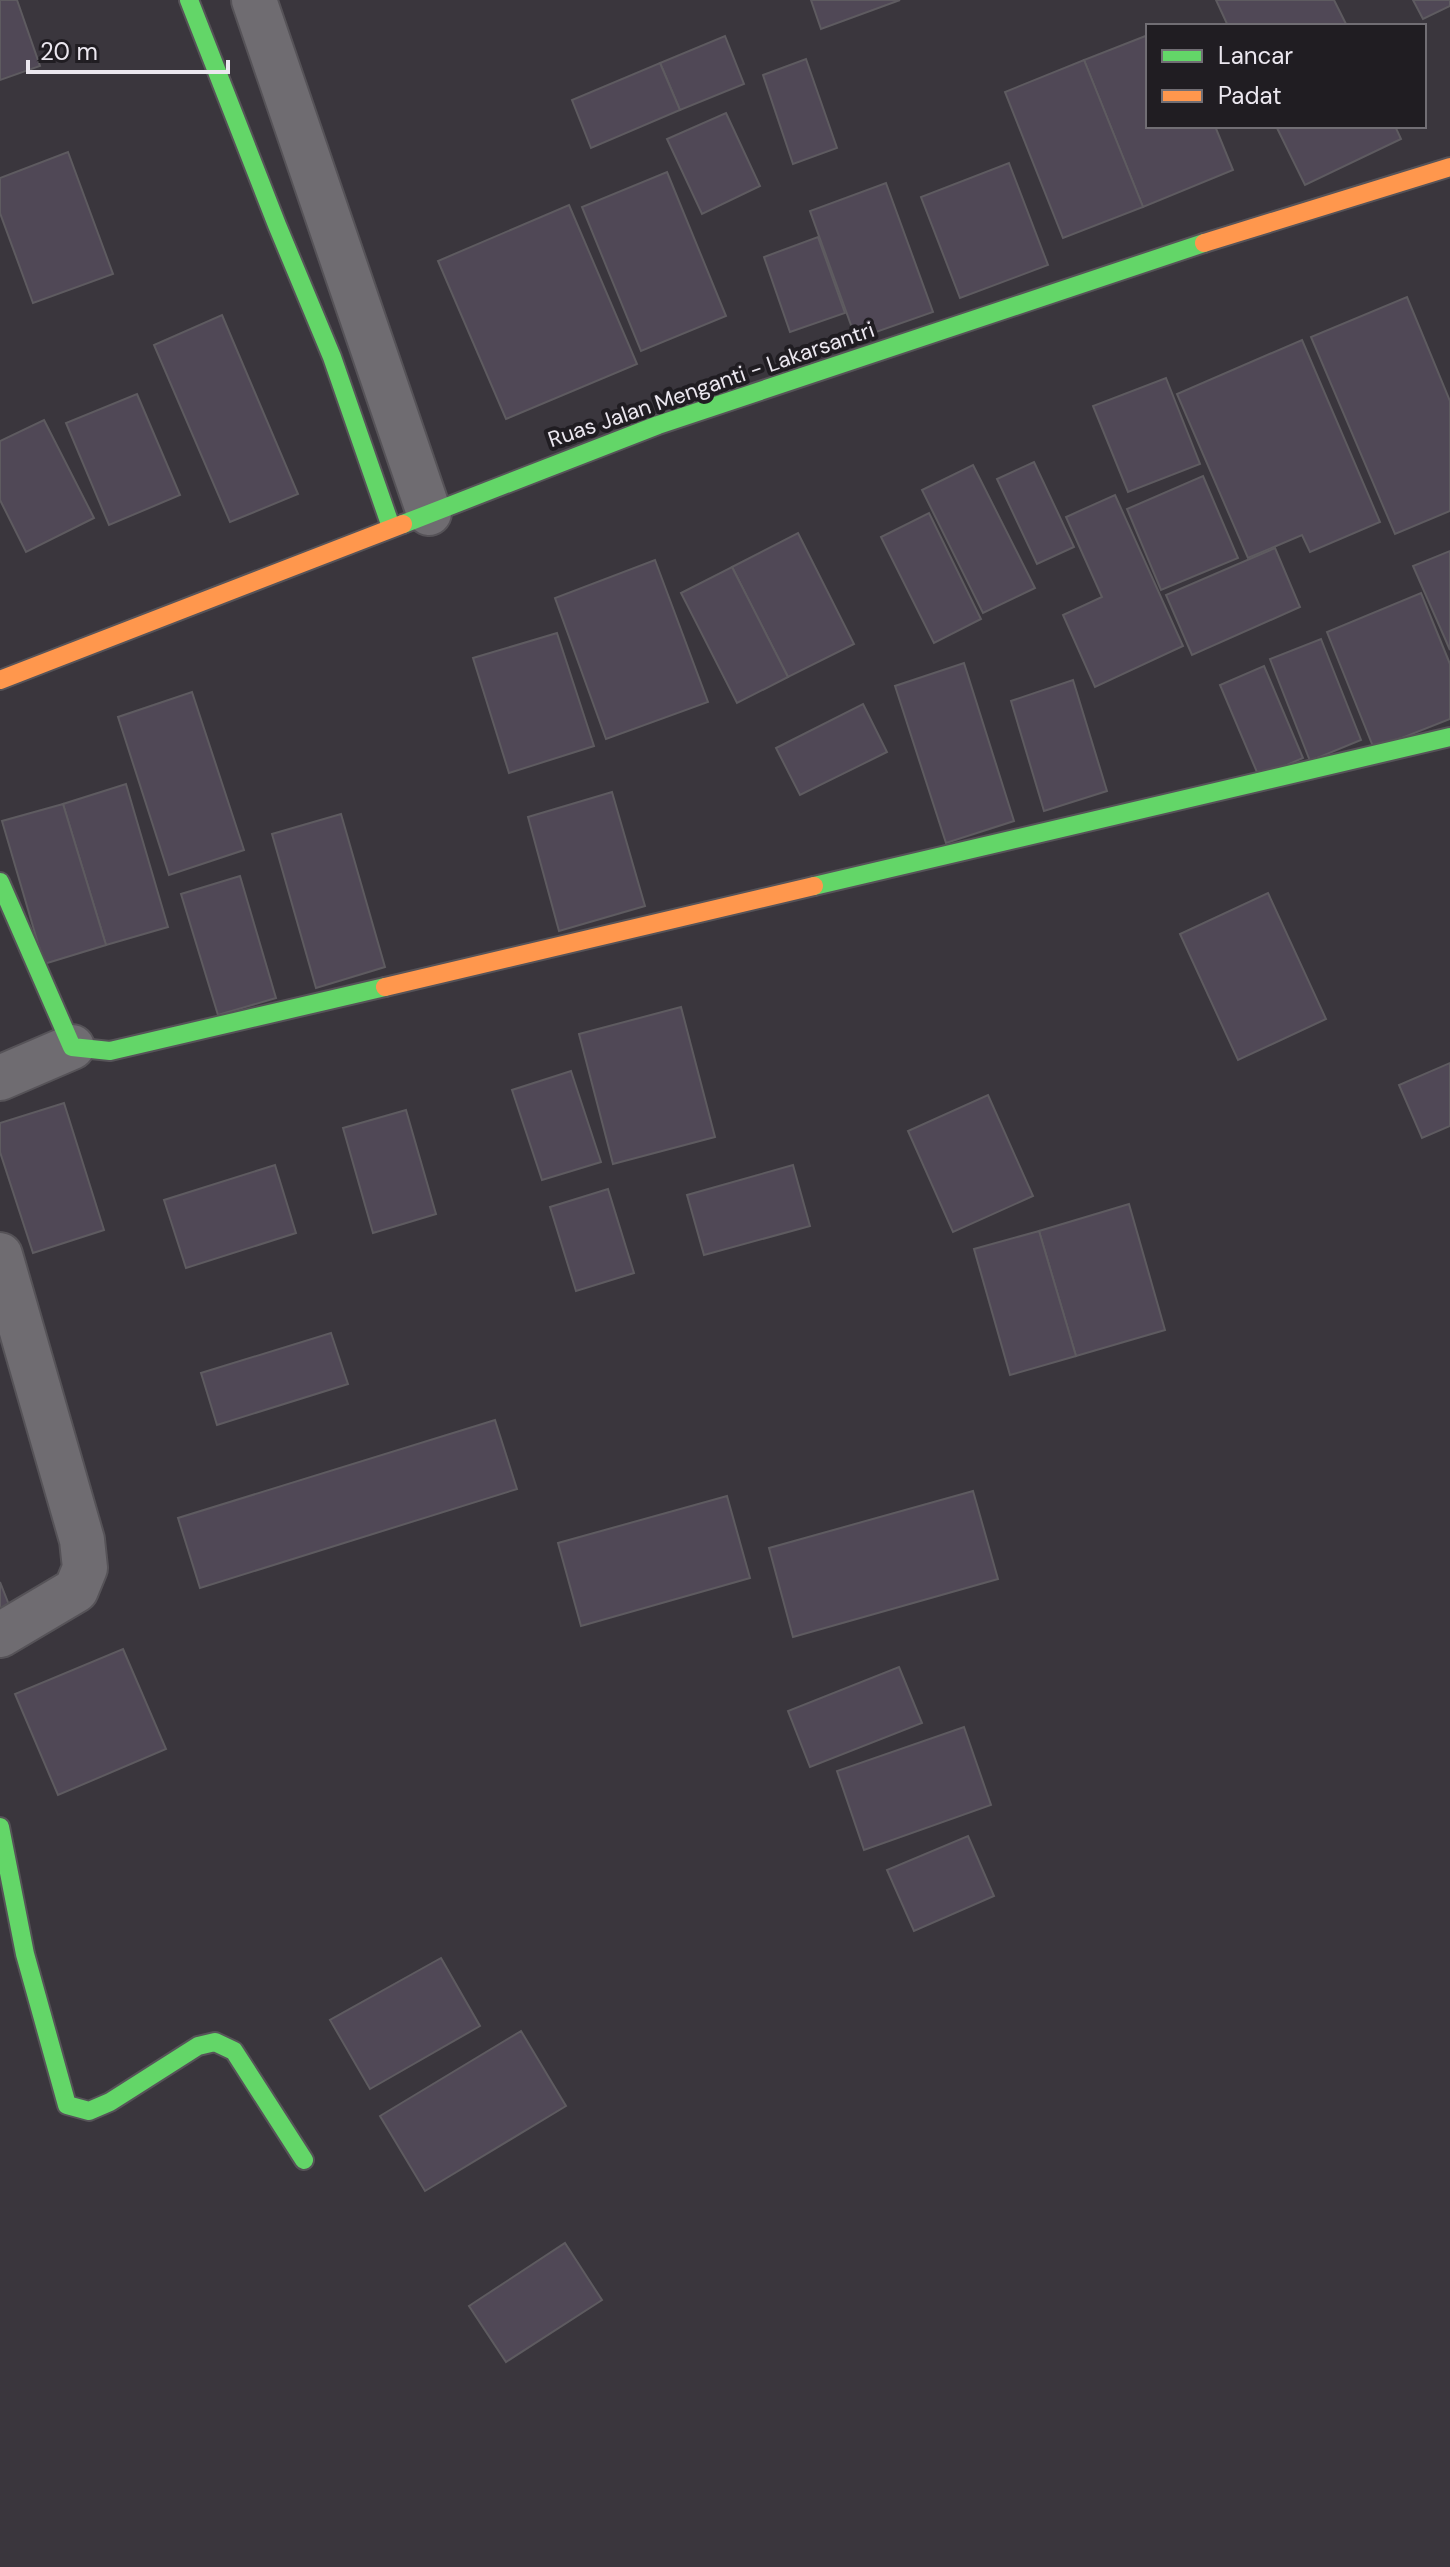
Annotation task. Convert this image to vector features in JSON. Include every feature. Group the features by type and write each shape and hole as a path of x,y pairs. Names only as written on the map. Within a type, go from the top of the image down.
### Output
{"street":[{"path":"189,0 332,357 410,520"},
{"path":"254,0 410,520"},
{"name":"Ruas Jalan Menganti - Lakarsantri","path":"0,680 658,425 1130,266 1450,167"},
{"path":"0,1078 72,1047 110,1051 1450,737"},
{"path":"0,882 72,1047"},
{"path":"0,1255 82,1540 85,1568 76,1590 0,1635"},
{"path":"0,1827 25,1954 67,2105 89,2111 110,2102 198,2046 215,2042 234,2051 304,2160"}],"building":[{"path":"0,0 17,0 40,66 0,80"},
{"path":"811,0 900,0 821,29"},
{"path":"1216,0 1334,0 1346,24 1227,24"},
{"path":"1413,0 1450,0 1450,6 1423,19"},
{"path":"725,36 744,84 680,110 660,63"},
{"path":"1146,36 1146,128 1216,128 1233,170 1143,207 1084,60"},
{"path":"806,59 837,148 793,164 763,75"},
{"path":"1084,60 1143,207 1063,238 1005,92"},
{"path":"660,63 680,110 591,148 572,100"},
{"path":"726,113 760,186 702,214 667,139"},
{"path":"1277,128 1396,128 1401,139 1305,185"},
{"path":"68,152 113,274 33,303 0,213 0,178"},
{"path":"1009,163 1048,265 960,298 921,197"},
{"path":"667,172 726,316 641,351 582,207"},
{"path":"886,183 933,312 856,339 810,211"},
{"path":"569,205 637,364 506,419 438,261"},
{"path":"818,237 845,313 790,332 764,257"},
{"path":"1407,297 1450,401 1450,511 1395,534 1311,337"},
{"path":"222,315 298,494 230,522 154,345"},
{"path":"1302,340 1380,522 1310,552 1302,535 1248,558 1177,394"},
{"path":"1166,378 1200,464 1128,492 1093,406"},
{"path":"137,394 180,495 109,525 66,423"},
{"path":"44,420 94,518 26,552 0,500 0,441"},
{"path":"1034,462 1074,547 1037,564 997,479"},
{"path":"973,465 1035,588 983,613 922,490"},
{"path":"1203,476 1238,558 1161,590 1127,509"},
{"path":"1115,495 1183,646 1095,687 1063,615 1102,597 1066,517"},
{"path":"929,513 981,619 934,643 881,537"},
{"path":"798,533 854,644 788,677 732,567"},
{"path":"1275,548 1300,607 1192,655 1166,595"},
{"path":"1450,551 1450,650 1413,566"},
{"path":"655,560 708,702 606,739 555,598"},
{"path":"732,567 788,677 737,703 681,593"},
{"path":"1421,593 1450,664 1450,719 1374,749 1327,632"},
{"path":"557,633 594,746 509,773 473,658"},
{"path":"1321,639 1361,740 1310,761 1270,659"},
{"path":"964,663 1014,821 946,843 895,686"},
{"path":"1264,666 1303,758 1259,777 1220,685"},
{"path":"1073,680 1107,791 1044,811 1011,701"},
{"path":"192,692 244,850 169,875 118,717"},
{"path":"863,704 887,752 800,795 776,748"},
{"path":"126,784 168,927 106,945 63,804"},
{"path":"612,792 645,906 559,931 528,817"},
{"path":"63,804 106,945 44,964 2,821"},
{"path":"341,814 385,967 316,988 272,834"},
{"path":"240,876 276,998 218,1015 181,894"},
{"path":"1268,893 1326,1019 1238,1060 1180,934"},
{"path":"681,1007 715,1137 613,1164 579,1034"},
{"path":"1450,1063 1450,1126 1422,1138 1399,1085"},
{"path":"571,1071 601,1162 542,1180 512,1090"},
{"path":"988,1095 1033,1196 953,1232 908,1131"},
{"path":"64,1103 104,1230 33,1253 0,1152 0,1123"},
{"path":"406,1110 436,1214 373,1233 343,1128"},
{"path":"275,1165 296,1233 186,1268 164,1200"},
{"path":"793,1165 810,1226 704,1255 687,1195"},
{"path":"608,1189 634,1273 576,1291 550,1207"},
{"path":"1129,1204 1165,1330 1076,1356 1039,1231"},
{"path":"1039,1231 1076,1356 1010,1375 974,1249"},
{"path":"331,1333 348,1384 217,1425 201,1373"},
{"path":"495,1420 517,1489 200,1588 178,1518"},
{"path":"973,1491 998,1579 793,1637 769,1548"},
{"path":"727,1496 750,1578 581,1626 558,1543"},
{"path":"0,1582 11,1610 0,1615"},
{"path":"123,1649 166,1749 58,1795 15,1694"},
{"path":"899,1667 922,1723 810,1767 788,1711"},
{"path":"964,1727 991,1805 864,1850 837,1771"},
{"path":"968,1836 994,1896 914,1931 887,1870"},
{"path":"441,1958 480,2026 370,2089 330,2020"},
{"path":"521,2031 566,2106 425,2191 380,2116"},
{"path":"565,2243 602,2300 506,2362 469,2306"}],"traffic: fast":[{"path":"189,0 332,357 391,527"},
{"path":"403,524 658,425 1204,243"},
{"path":"814,886 1450,737"},
{"path":"0,882 72,1047 110,1051 385,987"},
{"path":"0,1827 25,1954 67,2105 89,2111 110,2102 198,2046 215,2042 234,2051 304,2160"}],"traffic: slow":[{"path":"1204,243 1450,167"},
{"path":"0,680 403,524"},
{"path":"385,987 814,886"}]}
